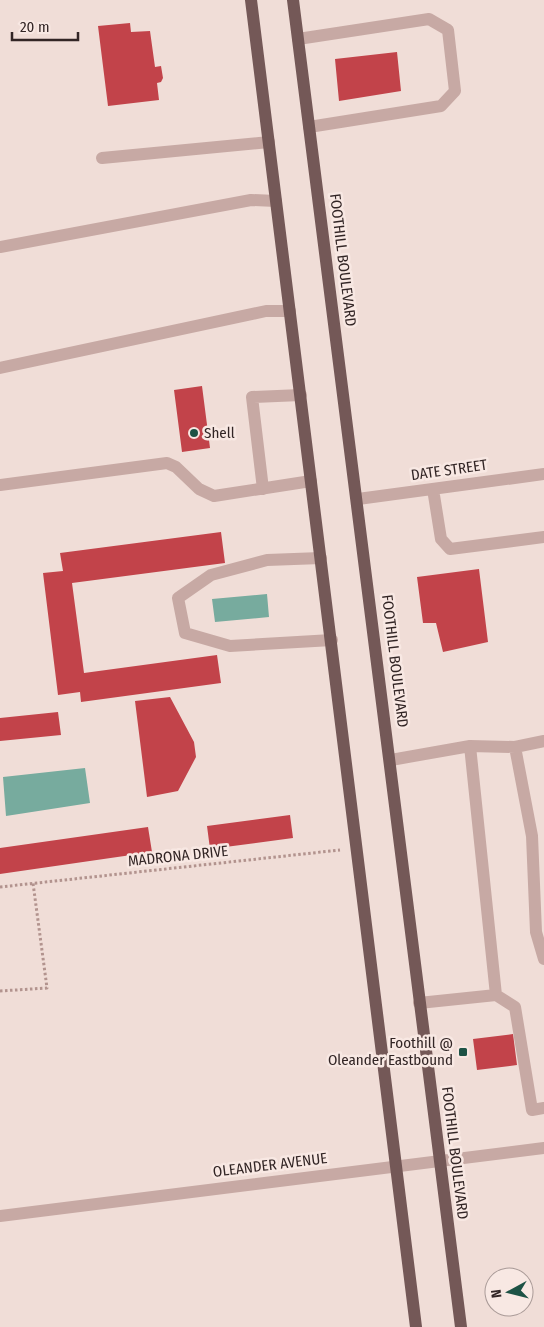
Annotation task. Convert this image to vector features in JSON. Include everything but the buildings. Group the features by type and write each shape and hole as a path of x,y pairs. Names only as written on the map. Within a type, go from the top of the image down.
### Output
{"main road":[{"path":"251,0 358,848 416,1327"},
{"name":"FOOTHILL BOULEVARD","path":"293,0 358,499 419,1003 461,1327"}],"street":[{"path":"298,39 429,19 448,30 455,91 441,106 309,127"},
{"path":"102,158 269,142"},
{"path":"0,247 251,200 276,200"},
{"path":"0,368 266,311 290,311"},
{"path":"263,489 252,397 276,394 300,395"},
{"path":"0,485 167,463 176,467 199,489 214,496 312,481"},
{"name":"DATE STREET","path":"358,499 544,474"},
{"path":"432,489 441,539 450,548 544,537"},
{"path":"321,558 267,560 211,575 178,598 185,633 230,646 332,640"},
{"path":"391,760 470,746 515,747 544,741"},
{"path":"470,746 496,996"},
{"path":"515,747 532,836 536,932 544,959"},
{"path":"419,1003 496,996 515,1007 532,1110 544,1108"},
{"name":"OLEANDER AVENUE","path":"0,1216 544,1148"}],"path":[{"name":"MADRONA DRIVE","path":"0,887 358,848"},
{"path":"0,991 47,988 33,883"}],"water":[{"path":"267,594 269,617 215,622 212,599"},
{"path":"85,768 90,803 6,816 3,777"}],"place":[{"name":"Shell","path":"194,433"},
{"name":"Foothill @ Oleander Eastbound","path":"463,1052"}]}
